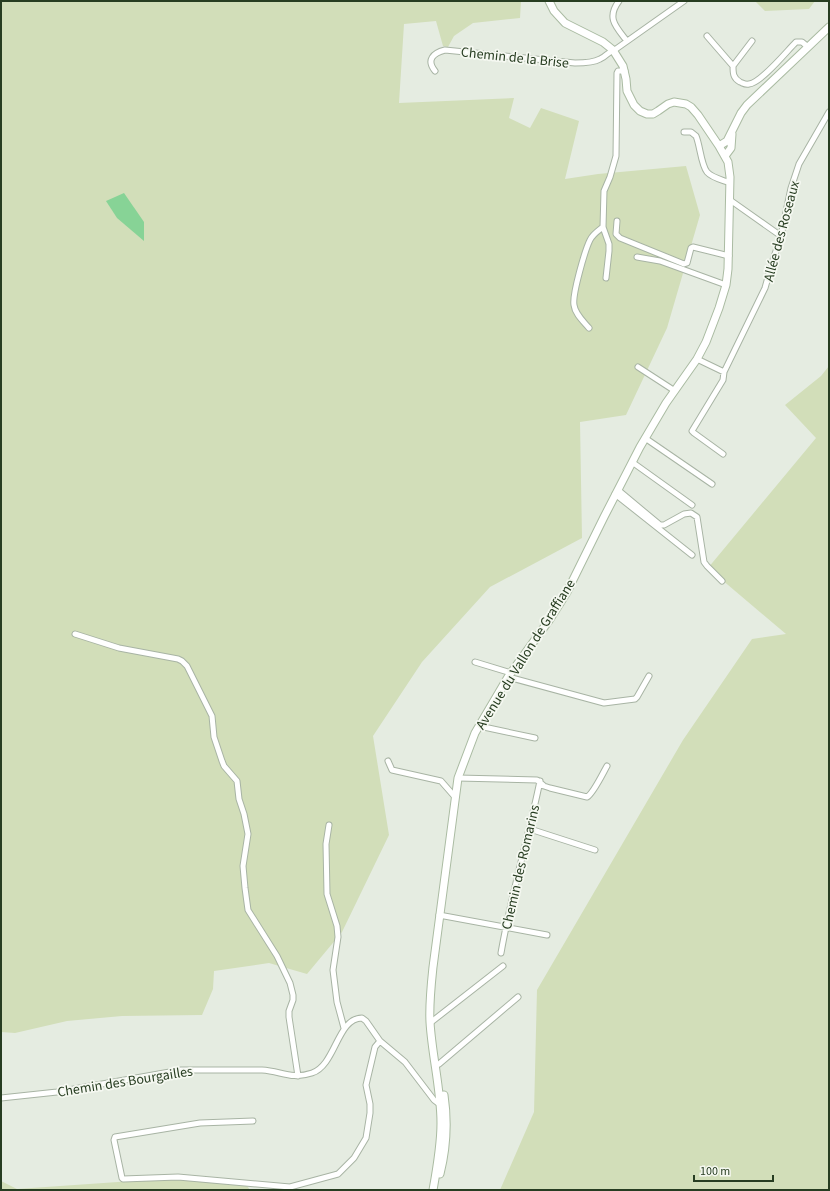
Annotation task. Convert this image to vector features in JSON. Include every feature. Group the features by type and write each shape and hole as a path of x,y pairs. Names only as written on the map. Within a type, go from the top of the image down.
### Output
{"street":[{"path":"549,1 554,11 565,23 603,42 613,50 684,1"},
{"path":"619,1 613,10 613,20 627,41"},
{"path":"719,146 727,141 741,113 748,105 829,28"},
{"path":"707,36 733,66 736,80 745,84 750,84 759,80 796,42 802,42 808,47"},
{"path":"733,66 752,41"},
{"name":"Chemin de la Brise","path":"435,71 431,67 433,56 438,52 445,50 579,63 596,61 609,51 613,50"},
{"name":"Avenue du Vallon de Graffiane","path":"437,1190 446,1146 447,1126 430,1023 430,991 458,778 475,733 509,675 550,619 567,592 616,492 645,438 697,359 715,321 726,285 729,256 730,172 725,156 698,115 686,104 674,102 668,104 653,114 647,114 640,111 634,105 627,92 624,71 613,50"},
{"path":"606,278 609,244 603,227 604,192 616,156 616,73 618,71 624,71"},
{"name":"Allée des Roseaux","path":"723,454 694,434 692,431 723,380 724,372 765,288 781,236 791,188 799,164 829,112"},
{"path":"725,156 731,148 733,129"},
{"path":"684,132 691,132 696,136 704,167 707,172 714,177 730,182"},
{"path":"730,200 781,236"},
{"path":"617,221 616,234 620,238 684,264 687,262 691,248 693,247 729,256"},
{"path":"589,328 576,312 574,306 574,292 590,241 603,227"},
{"path":"637,257 660,261 726,285"},
{"path":"697,359 724,372"},
{"path":"638,367 675,391"},
{"path":"645,438 712,484"},
{"path":"632,462 692,505"},
{"path":"616,492 692,555"},
{"path":"616,492 660,525 684,514 691,513 697,517 704,562 722,581"},
{"path":"75,634 119,648 178,659 187,666 212,716 214,737 224,766 237,781 239,799 248,834 243,866 248,910 277,956 292,988 292,1000 289,1016 298,1076"},
{"path":"475,662 509,675 604,703 635,699 649,676"},
{"path":"479,726 535,738"},
{"path":"388,761 392,770 441,781 455,797"},
{"name":"Chemin des Romarins","path":"458,778 531,779 540,781 544,786 550,788 587,797 593,792 607,766"},
{"name":"Chemin des Romarins","path":"501,953 540,781"},
{"path":"329,825 326,844 328,894 338,926 333,970 339,1011 344,1028 354,1019 362,1018 380,1041 401,1058 434,1100 443,1104"},
{"path":"530,829 595,850"},
{"path":"440,915 506,926 547,935"},
{"path":"430,1023 503,966"},
{"path":"436,1065 518,998"},
{"name":"Chemin des Bourgailles","path":"1,1098 57,1092 181,1070 271,1070 283,1074 298,1076 314,1072 322,1066 336,1045 344,1028"},
{"path":"253,1121 200,1123 115,1137 114,1140 122,1179 178,1177 290,1187 338,1174 354,1158 366,1138 370,1119 370,1104 366,1085 375,1048 380,1041"},
{"name":"Avenue du Vallon de Graffiane","path":"432,1190 440,1146 443,1104"}],"shaded area":[{"path":"1,1 521,1 520,18 473,23 454,36 448,47 443,46 436,21 404,24 399,103 514,98 509,118 530,128 541,108 579,121 565,179 598,174 686,166 700,215 667,328 626,415 580,422 582,538 490,587 422,662 373,736 389,835 342,932 307,974 269,963 214,971 213,989 202,1015 122,1016 67,1021 15,1033 1,1032"},
{"path":"755,1 815,1 809,9 765,11"},
{"path":"124,193 144,222 144,241 117,218 106,201"},
{"path":"829,366 829,1190 500,1190 534,1112 537,990 683,740 752,639 786,634 708,568 816,438 785,405 821,376"},
{"path":"161,1179 245,1183 250,1190 1,1190 1,1181 17,1189"}]}
